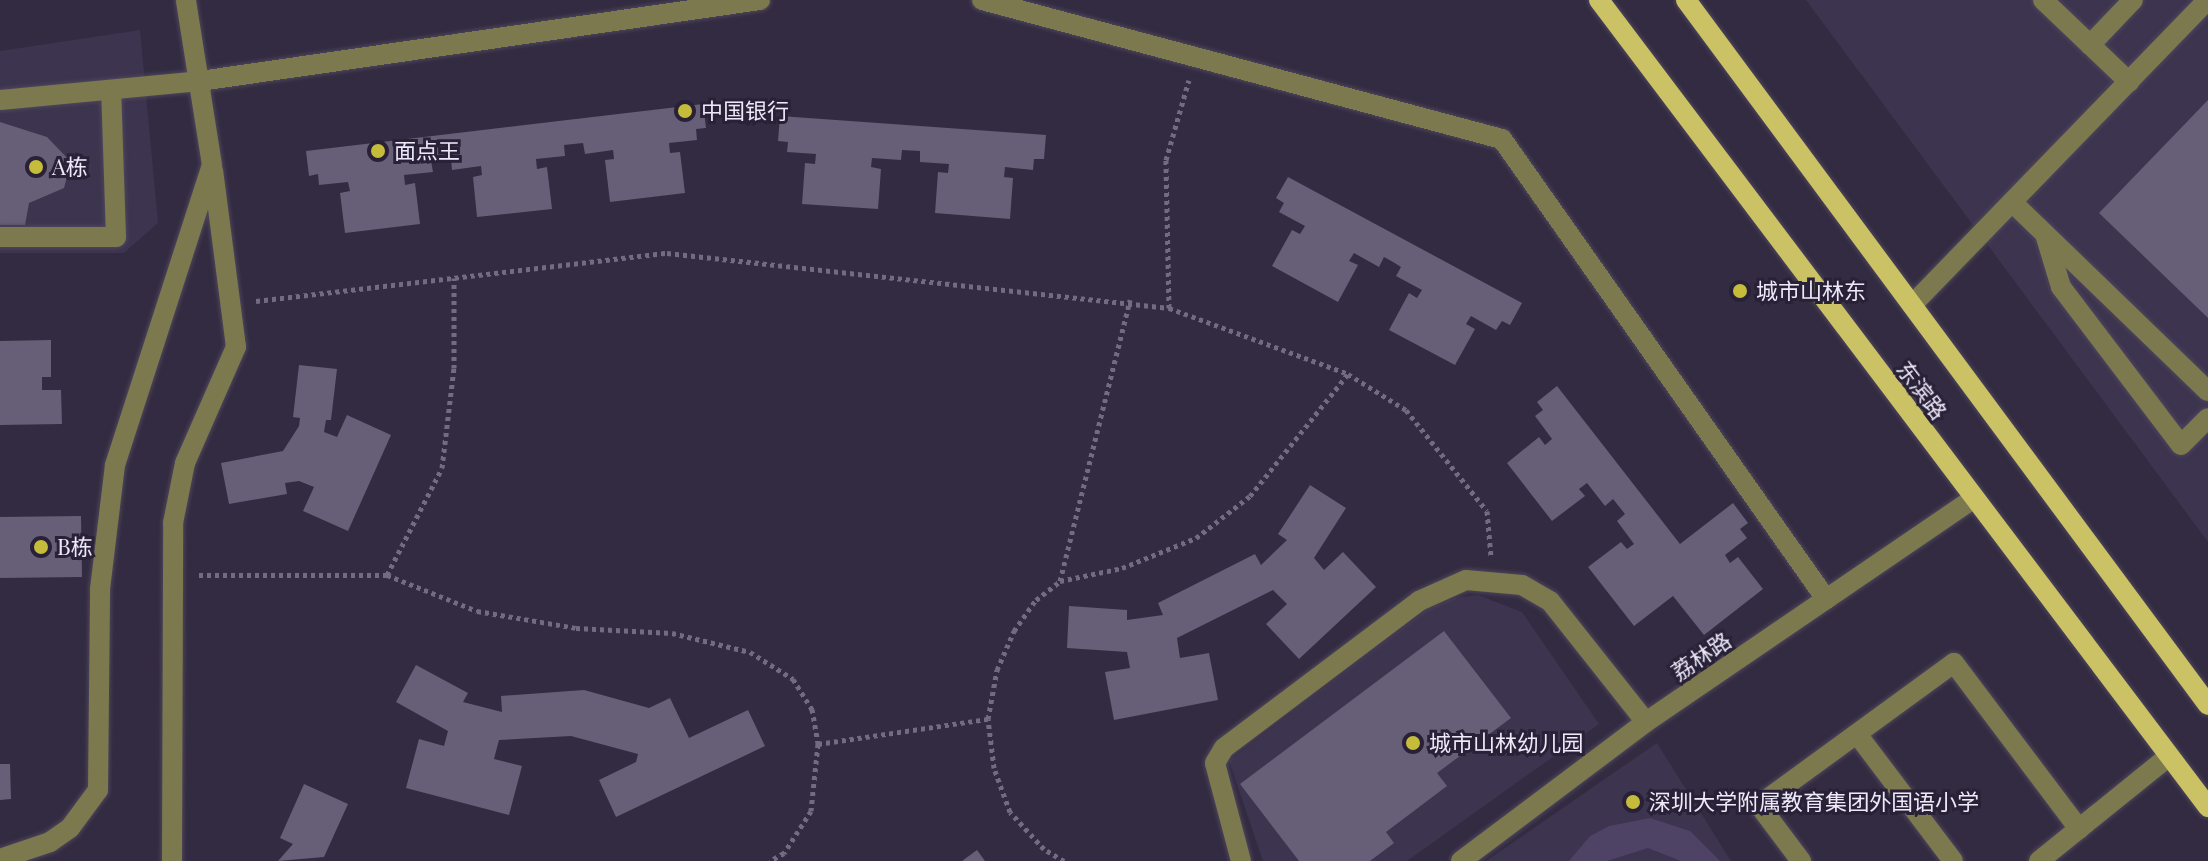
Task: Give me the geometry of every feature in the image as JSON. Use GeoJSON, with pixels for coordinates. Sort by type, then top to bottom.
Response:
{"type":"FeatureCollection","features":[{"type":"Feature","properties":{"kind":"main road","name":"东滨路"},"geometry":{"type":"LineString","coordinates":[[1599,0],[2208,807]]}},
{"type":"Feature","properties":{"kind":"main road","name":"东滨路"},"geometry":{"type":"LineString","coordinates":[[1686,0],[2207,701]]}},
{"type":"Feature","properties":{"kind":"street"},"geometry":{"type":"LineString","coordinates":[[172,861],[170,576],[185,463],[236,347],[186,0]]}},
{"type":"Feature","properties":{"kind":"street"},"geometry":{"type":"LineString","coordinates":[[0,100],[200,81],[760,0]]}},
{"type":"Feature","properties":{"kind":"street"},"geometry":{"type":"LineString","coordinates":[[982,0],[1046,8],[1195,57],[1502,139],[1826,599]]}},
{"type":"Feature","properties":{"kind":"street"},"geometry":{"type":"LineString","coordinates":[[2043,0],[2129,82]]}},
{"type":"Feature","properties":{"kind":"street"},"geometry":{"type":"LineString","coordinates":[[2090,45],[2133,0]]}},
{"type":"Feature","properties":{"kind":"street"},"geometry":{"type":"LineString","coordinates":[[1912,305],[2208,0]]}},
{"type":"Feature","properties":{"kind":"street"},"geometry":{"type":"LineString","coordinates":[[0,237],[116,237],[111,90]]}},
{"type":"Feature","properties":{"kind":"street"},"geometry":{"type":"LineString","coordinates":[[0,859],[50,842],[70,828],[98,790],[100,589],[115,465],[212,165]]}},
{"type":"Feature","properties":{"kind":"street"},"geometry":{"type":"LineString","coordinates":[[2012,202],[2208,391]]}},
{"type":"Feature","properties":{"kind":"street"},"geometry":{"type":"LineString","coordinates":[[2045,234],[2061,287],[2181,445],[2208,418]]}},
{"type":"Feature","properties":{"kind":"street","name":"荔林路"},"geometry":{"type":"LineString","coordinates":[[1461,861],[1646,722],[1974,498]]}},
{"type":"Feature","properties":{"kind":"street"},"geometry":{"type":"LineString","coordinates":[[1241,861],[1215,763],[1224,748],[1419,601],[1466,580],[1492,579],[1522,585],[1550,601],[1646,722]]}},
{"type":"Feature","properties":{"kind":"street"},"geometry":{"type":"LineString","coordinates":[[1801,861],[1759,805],[1954,663],[2079,829]]}},
{"type":"Feature","properties":{"kind":"street"},"geometry":{"type":"LineString","coordinates":[[1857,734],[1953,861]]}},
{"type":"Feature","properties":{"kind":"street"},"geometry":{"type":"LineString","coordinates":[[2039,861],[2169,756]]}},
{"type":"Feature","properties":{"kind":"path"},"geometry":{"type":"LineString","coordinates":[[1169,308],[1166,160],[1195,57]]}},
{"type":"Feature","properties":{"kind":"path"},"geometry":{"type":"LineString","coordinates":[[231,304],[667,253],[1130,300],[1169,308],[1348,374],[1406,410],[1487,511],[1492,579]]}},
{"type":"Feature","properties":{"kind":"path"},"geometry":{"type":"LineString","coordinates":[[387,575],[442,468],[454,368],[454,278]]}},
{"type":"Feature","properties":{"kind":"path"},"geometry":{"type":"LineString","coordinates":[[1060,581],[1130,300]]}},
{"type":"Feature","properties":{"kind":"path"},"geometry":{"type":"LineString","coordinates":[[1064,861],[1044,849],[1010,812],[994,768],[988,719],[997,670],[1014,631],[1036,600],[1060,581],[1122,568],[1196,538],[1250,496],[1348,374]]}},
{"type":"Feature","properties":{"kind":"path"},"geometry":{"type":"LineString","coordinates":[[170,576],[387,575],[477,611],[576,628],[672,633],[750,652],[793,679],[812,709],[818,744],[811,811],[784,853],[770,861]]}},
{"type":"Feature","properties":{"kind":"path"},"geometry":{"type":"LineString","coordinates":[[818,744],[988,719]]}},
{"type":"Feature","properties":{"kind":"shaded area"},"geometry":{"type":"Polygon","coordinates":[[[1806,0],[2208,0],[2208,542],[1806,0]]]}},
{"type":"Feature","properties":{"kind":"shaded area"},"geometry":{"type":"Polygon","coordinates":[[[140,30],[158,223],[124,253],[0,253],[0,51],[140,30]]]}},
{"type":"Feature","properties":{"kind":"shaded area","name":"城市山林幼儿园"},"geometry":{"type":"Polygon","coordinates":[[[1478,595],[1522,612],[1599,724],[1407,861],[1263,861],[1229,761],[1428,609],[1454,598],[1478,595]]]}},
{"type":"Feature","properties":{"kind":"shaded area","name":"深圳大学附属教育集团外国语小学"},"geometry":{"type":"Polygon","coordinates":[[[1657,743],[1731,861],[1486,861],[1657,743]]]}},
{"type":"Feature","properties":{"kind":"shaded area"},"geometry":{"type":"Polygon","coordinates":[[[1650,818],[1690,831],[1720,861],[1681,861],[1648,848],[1607,861],[1569,861],[1590,836],[1609,826],[1650,818]]]}},
{"type":"Feature","properties":{"kind":"building"},"geometry":{"type":"Polygon","coordinates":[[[2208,100],[2208,318],[2099,213],[2208,100]]]}},
{"type":"Feature","properties":{"kind":"building"},"geometry":{"type":"Polygon","coordinates":[[[703,104],[706,128],[696,129],[697,140],[669,143],[670,153],[680,152],[685,193],[610,202],[605,160],[614,159],[613,150],[585,154],[583,143],[564,145],[565,156],[536,159],[537,169],[547,167],[552,209],[477,217],[473,177],[482,175],[481,166],[452,170],[451,159],[431,161],[433,172],[404,175],[405,185],[415,183],[420,224],[345,233],[340,193],[350,191],[348,182],[319,185],[318,174],[309,176],[306,151],[703,104]]]}},
{"type":"Feature","properties":{"kind":"building"},"geometry":{"type":"Polygon","coordinates":[[[780,116],[1046,135],[1044,159],[1034,159],[1033,170],[1005,167],[1004,177],[1013,178],[1010,219],[935,213],[938,172],[948,173],[949,164],[920,162],[920,151],[902,150],[901,160],[872,158],[871,167],[881,169],[878,209],[802,204],[805,163],[815,164],[816,154],[787,152],[788,142],[778,141],[780,116]]]}},
{"type":"Feature","properties":{"kind":"building","name":"A栋"},"geometry":{"type":"Polygon","coordinates":[[[0,122],[47,137],[71,162],[64,188],[29,203],[25,225],[0,225],[0,122]]]}},
{"type":"Feature","properties":{"kind":"building"},"geometry":{"type":"Polygon","coordinates":[[[1288,177],[1522,303],[1510,325],[1502,321],[1496,330],[1471,316],[1466,324],[1475,329],[1455,365],[1389,330],[1409,293],[1417,298],[1422,290],[1396,276],[1401,267],[1384,257],[1379,267],[1354,253],[1349,261],[1358,265],[1338,302],[1272,266],[1292,230],[1300,234],[1305,226],[1279,212],[1284,203],[1276,198],[1288,177]]]}},
{"type":"Feature","properties":{"kind":"building"},"geometry":{"type":"Polygon","coordinates":[[[51,340],[51,377],[42,377],[42,390],[61,390],[62,424],[0,425],[0,341],[51,340]]]}},
{"type":"Feature","properties":{"kind":"building"},"geometry":{"type":"Polygon","coordinates":[[[299,365],[337,369],[331,420],[326,420],[324,432],[337,437],[347,415],[391,435],[348,531],[303,511],[314,487],[299,481],[285,483],[287,494],[229,504],[221,463],[283,451],[299,426],[300,418],[293,417],[299,365]]]}},
{"type":"Feature","properties":{"kind":"building"},"geometry":{"type":"Polygon","coordinates":[[[1557,386],[1680,544],[1733,503],[1748,523],[1740,529],[1747,538],[1725,555],[1730,563],[1738,557],[1763,589],[1704,635],[1673,596],[1634,626],[1588,567],[1621,542],[1627,549],[1634,544],[1617,521],[1625,514],[1613,499],[1605,506],[1587,483],[1579,489],[1585,496],[1552,521],[1507,463],[1539,437],[1545,445],[1552,439],[1535,416],[1543,410],[1537,402],[1557,386]]]}},
{"type":"Feature","properties":{"kind":"building"},"geometry":{"type":"Polygon","coordinates":[[[1310,485],[1346,508],[1314,558],[1324,570],[1343,552],[1376,587],[1299,659],[1266,624],[1287,604],[1273,590],[1177,638],[1180,658],[1209,653],[1218,700],[1114,720],[1105,672],[1130,668],[1127,652],[1067,648],[1069,606],[1127,610],[1127,620],[1163,615],[1158,603],[1255,554],[1261,565],[1287,540],[1278,534],[1310,485]]]}},
{"type":"Feature","properties":{"kind":"building","name":"B栋"},"geometry":{"type":"Polygon","coordinates":[[[81,516],[82,577],[0,578],[0,517],[81,516]]]}},
{"type":"Feature","properties":{"kind":"building"},"geometry":{"type":"Polygon","coordinates":[[[1444,631],[1511,718],[1437,773],[1447,786],[1386,832],[1394,843],[1370,861],[1299,861],[1240,784],[1444,631]]]}},
{"type":"Feature","properties":{"kind":"building"},"geometry":{"type":"Polygon","coordinates":[[[416,665],[468,693],[463,702],[502,712],[501,696],[584,690],[649,708],[670,698],[689,738],[748,710],[765,746],[616,817],[599,780],[636,762],[638,754],[571,736],[499,740],[494,759],[522,766],[509,815],[406,788],[419,739],[444,746],[448,731],[396,702],[416,665]]]}},
{"type":"Feature","properties":{"kind":"building"},"geometry":{"type":"Polygon","coordinates":[[[0,764],[10,764],[11,799],[0,800],[0,764]]]}},
{"type":"Feature","properties":{"kind":"building"},"geometry":{"type":"Polygon","coordinates":[[[304,784],[348,804],[324,857],[278,861],[293,844],[280,838],[304,784]]]}},
{"type":"Feature","properties":{"kind":"building"},"geometry":{"type":"Polygon","coordinates":[[[977,850],[985,861],[962,861],[977,850]]]}},
{"type":"Feature","properties":{"kind":"place","name":"中国银行"},"geometry":{"type":"Point","coordinates":[685,111]}},
{"type":"Feature","properties":{"kind":"place","name":"面点王"},"geometry":{"type":"Point","coordinates":[378,151]}},
{"type":"Feature","properties":{"kind":"place","name":"A栋"},"geometry":{"type":"Point","coordinates":[36,167]}},
{"type":"Feature","properties":{"kind":"place","name":"城市山林东"},"geometry":{"type":"Point","coordinates":[1740,291]}},
{"type":"Feature","properties":{"kind":"place","name":"B栋"},"geometry":{"type":"Point","coordinates":[41,547]}},
{"type":"Feature","properties":{"kind":"place","name":"城市山林幼儿园"},"geometry":{"type":"Point","coordinates":[1413,743]}},
{"type":"Feature","properties":{"kind":"place","name":"深圳大学附属教育集团外国语小学"},"geometry":{"type":"Point","coordinates":[1633,802]}}]}
